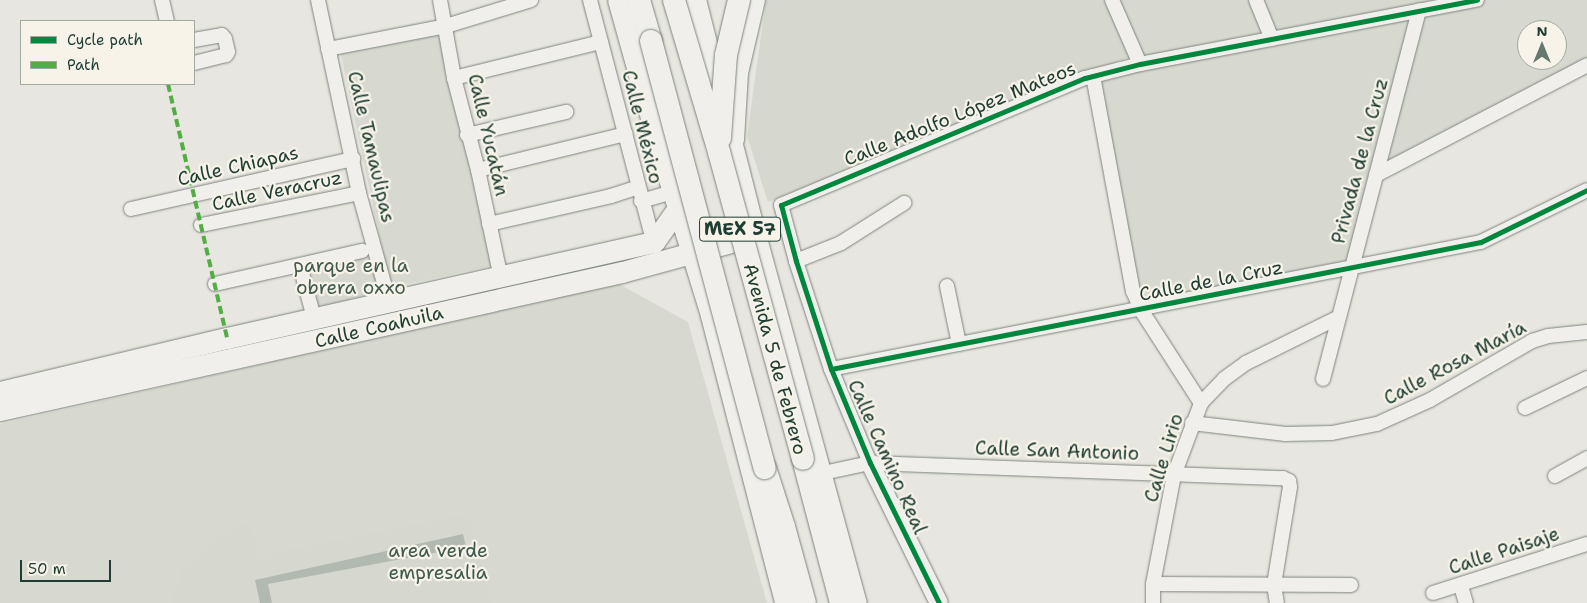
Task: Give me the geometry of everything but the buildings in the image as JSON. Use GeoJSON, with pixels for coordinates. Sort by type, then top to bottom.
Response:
{"type":"FeatureCollection","features":[{"type":"Feature","properties":{"kind":"highway","name":"Avenida 5 de Febrero"},"geometry":{"type":"LineString","coordinates":[[639,0],[765,468],[805,603]]}},
{"type":"Feature","properties":{"kind":"highway","name":"Avenida 5 de Febrero"},"geometry":{"type":"LineString","coordinates":[[674,0],[727,148],[803,458],[842,603]]}},
{"type":"Feature","properties":{"kind":"highway"},"geometry":{"type":"LineString","coordinates":[[727,148],[726,56],[739,0]]}},
{"type":"Feature","properties":{"kind":"main road"},"geometry":{"type":"LineString","coordinates":[[618,0],[711,316],[785,603]]}},
{"type":"Feature","properties":{"kind":"main road","name":"Avenida 5 de Febrero"},"geometry":{"type":"LineString","coordinates":[[696,0],[727,148],[756,235],[823,473],[856,603]]}},
{"type":"Feature","properties":{"kind":"main road"},"geometry":{"type":"LineString","coordinates":[[657,252],[676,200]]}},
{"type":"Feature","properties":{"kind":"main road","name":"Calle Coahuila"},"geometry":{"type":"LineString","coordinates":[[0,392],[389,301],[500,278],[657,252],[691,252],[756,235]]}},
{"type":"Feature","properties":{"kind":"main road","name":"Calle Coahuila"},"geometry":{"type":"LineString","coordinates":[[0,410],[337,336],[657,252]]}},
{"type":"Feature","properties":{"kind":"street"},"geometry":{"type":"LineString","coordinates":[[162,0],[167,20]]}},
{"type":"Feature","properties":{"kind":"street","name":"Calle Tamaulipas"},"geometry":{"type":"LineString","coordinates":[[318,0],[359,193],[389,301]]}},
{"type":"Feature","properties":{"kind":"street","name":"Calle Yucatán"},"geometry":{"type":"LineString","coordinates":[[440,0],[454,78],[467,135],[478,170],[500,278]]}},
{"type":"Feature","properties":{"kind":"street"},"geometry":{"type":"LineString","coordinates":[[328,49],[446,26],[531,0]]}},
{"type":"Feature","properties":{"kind":"street","name":"Calle México"},"geometry":{"type":"LineString","coordinates":[[590,0],[640,194],[657,252]]}},
{"type":"Feature","properties":{"kind":"street"},"geometry":{"type":"LineString","coordinates":[[727,148],[739,73],[756,0]]}},
{"type":"Feature","properties":{"kind":"street"},"geometry":{"type":"LineString","coordinates":[[1112,0],[1140,64]]}},
{"type":"Feature","properties":{"kind":"street"},"geometry":{"type":"LineString","coordinates":[[1256,0],[1272,39]]}},
{"type":"Feature","properties":{"kind":"street","name":"Calle Adolfo López Mateos"},"geometry":{"type":"LineString","coordinates":[[781,204],[1093,76],[1140,64],[1419,10],[1435,4],[1477,0]]}},
{"type":"Feature","properties":{"kind":"street","name":"Privada de la Cruz"},"geometry":{"type":"LineString","coordinates":[[1323,379],[1337,318],[1419,10]]}},
{"type":"Feature","properties":{"kind":"street"},"geometry":{"type":"LineString","coordinates":[[195,40],[222,35],[225,38],[228,52],[226,56],[195,63]]}},
{"type":"Feature","properties":{"kind":"street"},"geometry":{"type":"LineString","coordinates":[[454,78],[601,42]]}},
{"type":"Feature","properties":{"kind":"street"},"geometry":{"type":"LineString","coordinates":[[1376,175],[1587,65]]}},
{"type":"Feature","properties":{"kind":"street","name":"Calle Lirio"},"geometry":{"type":"LineString","coordinates":[[1093,76],[1133,291],[1141,310],[1201,403],[1174,475],[1153,584],[1154,603]]}},
{"type":"Feature","properties":{"kind":"street"},"geometry":{"type":"LineString","coordinates":[[467,135],[566,112]]}},
{"type":"Feature","properties":{"kind":"street"},"geometry":{"type":"LineString","coordinates":[[478,170],[626,134]]}},
{"type":"Feature","properties":{"kind":"street","name":"Calle Chiapas"},"geometry":{"type":"LineString","coordinates":[[131,209],[353,159]]}},
{"type":"Feature","properties":{"kind":"street","name":"Calle de la Cruz"},"geometry":{"type":"LineString","coordinates":[[831,369],[1141,310],[1481,242],[1587,190]]}},
{"type":"Feature","properties":{"kind":"street","name":"Calle Veracruz"},"geometry":{"type":"LineString","coordinates":[[201,225],[359,193]]}},
{"type":"Feature","properties":{"kind":"street"},"geometry":{"type":"LineString","coordinates":[[489,224],[611,196],[640,194],[676,200]]}},
{"type":"Feature","properties":{"kind":"street"},"geometry":{"type":"LineString","coordinates":[[796,260],[841,243],[904,203]]}},
{"type":"Feature","properties":{"kind":"street","name":"Calle Camino Real"},"geometry":{"type":"LineString","coordinates":[[781,204],[796,260],[831,369],[870,463],[939,603]]}},
{"type":"Feature","properties":{"kind":"street"},"geometry":{"type":"LineString","coordinates":[[214,284],[362,251]]}},
{"type":"Feature","properties":{"kind":"street"},"geometry":{"type":"LineString","coordinates":[[300,266],[314,318]]}},
{"type":"Feature","properties":{"kind":"street"},"geometry":{"type":"LineString","coordinates":[[947,286],[959,344]]}},
{"type":"Feature","properties":{"kind":"street"},"geometry":{"type":"LineString","coordinates":[[1201,403],[1224,380],[1246,363],[1337,318]]}},
{"type":"Feature","properties":{"kind":"street","name":"Calle Rosa María"},"geometry":{"type":"LineString","coordinates":[[1192,423],[1285,434],[1332,433],[1377,424],[1430,400],[1532,341],[1548,336],[1587,332]]}},
{"type":"Feature","properties":{"kind":"street"},"geometry":{"type":"LineString","coordinates":[[1525,408],[1587,378]]}},
{"type":"Feature","properties":{"kind":"street"},"geometry":{"type":"LineString","coordinates":[[1555,476],[1587,458]]}},
{"type":"Feature","properties":{"kind":"street","name":"Calle San Antonio"},"geometry":{"type":"LineString","coordinates":[[823,473],[870,463],[1283,478],[1289,481],[1290,488],[1274,585]]}},
{"type":"Feature","properties":{"kind":"street","name":"Calle Paisaje"},"geometry":{"type":"LineString","coordinates":[[1433,593],[1461,586],[1587,544]]}},
{"type":"Feature","properties":{"kind":"street"},"geometry":{"type":"LineString","coordinates":[[1153,584],[1351,585]]}},
{"type":"Feature","properties":{"kind":"street"},"geometry":{"type":"LineString","coordinates":[[1274,585],[1278,603]]}},
{"type":"Feature","properties":{"kind":"street"},"geometry":{"type":"LineString","coordinates":[[1461,586],[1466,603]]}},
{"type":"Feature","properties":{"kind":"shaded area"},"geometry":{"type":"Polygon","coordinates":[[[1112,0],[1587,0],[1587,65],[1376,175],[1351,268],[1141,310],[1093,76],[1140,63],[1112,0]]]}},
{"type":"Feature","properties":{"kind":"shaded area"},"geometry":{"type":"Polygon","coordinates":[[[443,30],[493,266],[390,288],[340,52],[443,30]]]}},
{"type":"Feature","properties":{"kind":"shaded area"},"geometry":{"type":"Polygon","coordinates":[[[617,283],[688,322],[767,603],[0,603],[0,424],[617,283]]]}},
{"type":"Feature","properties":{"kind":"shaded area"},"geometry":{"type":"Polygon","coordinates":[[[463,534],[466,547],[268,584],[272,603],[260,603],[255,580],[463,534]]]}},
{"type":"Feature","properties":{"kind":"green space"},"geometry":{"type":"Polygon","coordinates":[[[766,0],[1110,0],[1131,56],[768,202],[747,136],[766,0]]]}},
{"type":"Feature","properties":{"kind":"green space","name":"parque en la obrera oxxo"},"geometry":{"type":"Polygon","coordinates":[[[372,251],[382,292],[318,308],[308,267],[372,251]]]}},
{"type":"Feature","properties":{"kind":"green space","name":"area verde empresalia"},"geometry":{"type":"Polygon","coordinates":[[[469,514],[491,603],[172,603],[180,572],[198,550],[222,532],[252,522],[258,556],[469,514]]]}},
{"type":"Feature","properties":{"kind":"marked path"},"geometry":{"type":"LineString","coordinates":[[168,85],[227,338]]}},
{"type":"Feature","properties":{"kind":"cycle path"},"geometry":{"type":"LineString","coordinates":[[939,603],[870,463],[831,369],[796,261],[781,205],[1085,78],[1140,64],[1477,0]]}},
{"type":"Feature","properties":{"kind":"cycle path"},"geometry":{"type":"LineString","coordinates":[[831,369],[1481,242],[1587,190]]}}]}
